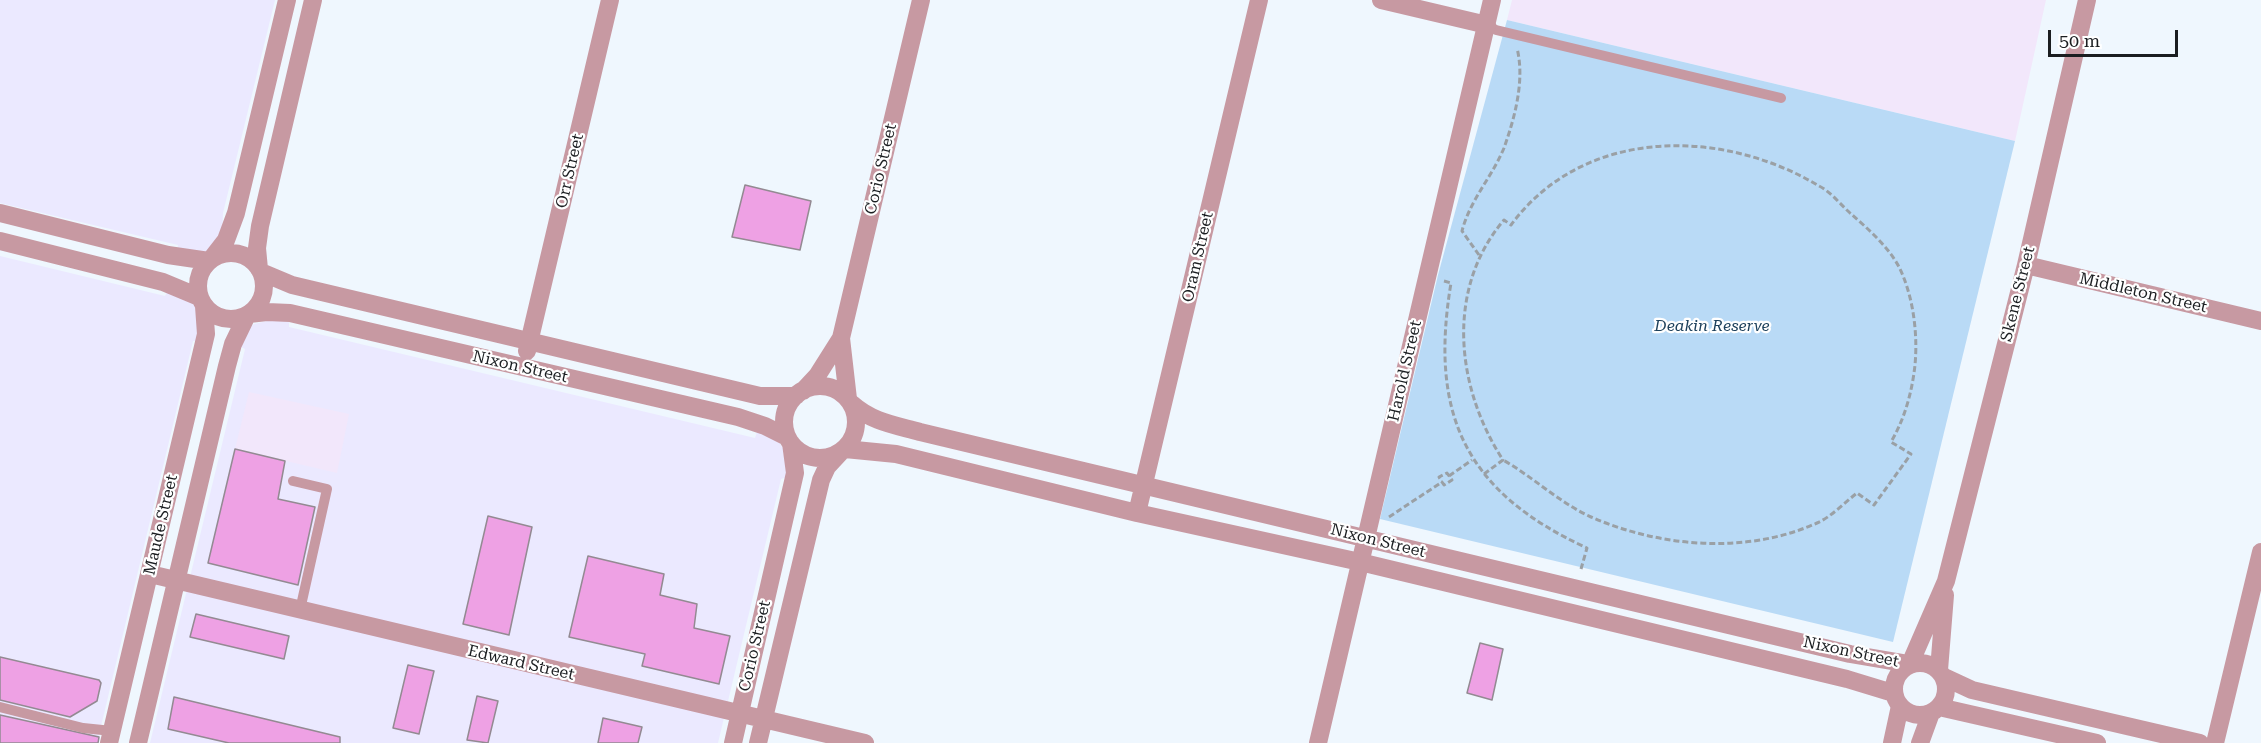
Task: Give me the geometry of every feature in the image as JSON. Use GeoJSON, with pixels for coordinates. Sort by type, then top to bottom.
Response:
{"type":"FeatureCollection","features":[{"type":"Feature","properties":{"kind":"street"},"geometry":{"type":"LineString","coordinates":[[201,301],[198,278],[226,240],[236,213],[287,0]]}},
{"type":"Feature","properties":{"kind":"street"},"geometry":{"type":"LineString","coordinates":[[0,241],[163,282],[201,301],[212,314],[223,319],[235,319],[248,315],[261,300],[264,281],[260,271],[257,248],[260,226],[313,0]]}},
{"type":"Feature","properties":{"kind":"street","name":"Orr Street"},"geometry":{"type":"LineString","coordinates":[[523,367],[610,0]]}},
{"type":"Feature","properties":{"kind":"street","name":"Corio Street"},"geometry":{"type":"LineString","coordinates":[[799,393],[817,376],[841,338],[921,0]]}},
{"type":"Feature","properties":{"kind":"street","name":"Oram Street"},"geometry":{"type":"LineString","coordinates":[[1137,513],[1259,0]]}},
{"type":"Feature","properties":{"kind":"street"},"geometry":{"type":"LineString","coordinates":[[1381,0],[1486,25]]}},
{"type":"Feature","properties":{"kind":"street","name":"Harold Street"},"geometry":{"type":"LineString","coordinates":[[1318,743],[1492,0]]}},
{"type":"Feature","properties":{"kind":"street","name":"Skene Street"},"geometry":{"type":"LineString","coordinates":[[1910,664],[1946,581],[2026,265],[2086,2]]}},
{"type":"Feature","properties":{"kind":"street"},"geometry":{"type":"LineString","coordinates":[[262,105],[287,111]]}},
{"type":"Feature","properties":{"kind":"street"},"geometry":{"type":"LineString","coordinates":[[0,213],[168,255],[211,260],[223,254],[235,254],[253,262],[260,271]]}},
{"type":"Feature","properties":{"kind":"street","name":"Middleton Street"},"geometry":{"type":"LineString","coordinates":[[2026,265],[2261,321]]}},
{"type":"Feature","properties":{"kind":"street","name":"Nixon Street"},"geometry":{"type":"LineString","coordinates":[[260,271],[292,285],[760,396],[799,393]]}},
{"type":"Feature","properties":{"kind":"street","name":"Maude Street"},"geometry":{"type":"LineString","coordinates":[[111,737],[206,334],[201,301]]}},
{"type":"Feature","properties":{"kind":"street","name":"Nixon Street"},"geometry":{"type":"LineString","coordinates":[[248,315],[267,312],[290,313],[738,417],[789,440]]}},
{"type":"Feature","properties":{"kind":"street","name":"Maude Street"},"geometry":{"type":"LineString","coordinates":[[138,743],[227,366],[233,344],[248,315]]}},
{"type":"Feature","properties":{"kind":"street","name":"Corio Street"},"geometry":{"type":"LineString","coordinates":[[841,338],[850,401]]}},
{"type":"Feature","properties":{"kind":"street"},"geometry":{"type":"LineString","coordinates":[[814,387],[826,387],[838,391],[850,401],[856,416],[856,428],[842,451],[827,458],[813,458],[800,452],[789,440],[785,415],[799,393],[814,387]]}},
{"type":"Feature","properties":{"kind":"street","name":"Nixon Street"},"geometry":{"type":"LineString","coordinates":[[850,401],[864,415],[881,422],[1850,654],[1910,664]]}},
{"type":"Feature","properties":{"kind":"street","name":"Corio Street"},"geometry":{"type":"LineString","coordinates":[[732,743],[795,473],[789,440]]}},
{"type":"Feature","properties":{"kind":"street","name":"Nixon Street"},"geometry":{"type":"LineString","coordinates":[[842,451],[896,454],[1137,513],[1360,562],[1836,676],[1896,700]]}},
{"type":"Feature","properties":{"kind":"street","name":"Corio Street"},"geometry":{"type":"LineString","coordinates":[[758,743],[821,480],[827,466],[842,451]]}},
{"type":"Feature","properties":{"kind":"street"},"geometry":{"type":"LineString","coordinates":[[2215,743],[2261,552]]}},
{"type":"Feature","properties":{"kind":"street","name":"Edward Street"},"geometry":{"type":"LineString","coordinates":[[150,574],[865,743]]}},
{"type":"Feature","properties":{"kind":"street","name":"Skene Street"},"geometry":{"type":"LineString","coordinates":[[1941,673],[1946,581]]}},
{"type":"Feature","properties":{"kind":"street"},"geometry":{"type":"LineString","coordinates":[[1892,743],[1896,676],[1910,664],[1925,663],[1972,690],[2200,743]]}},
{"type":"Feature","properties":{"kind":"street"},"geometry":{"type":"LineString","coordinates":[[1920,743],[1935,710],[1946,693],[1941,673]]}},
{"type":"Feature","properties":{"kind":"street"},"geometry":{"type":"LineString","coordinates":[[1896,700],[1911,714],[1935,710],[2097,743]]}},
{"type":"Feature","properties":{"kind":"lane"},"geometry":{"type":"LineString","coordinates":[[1486,25],[1510,33],[1781,98]]}},
{"type":"Feature","properties":{"kind":"lane"},"geometry":{"type":"LineString","coordinates":[[293,481],[327,489],[300,610]]}},
{"type":"Feature","properties":{"kind":"lane"},"geometry":{"type":"LineString","coordinates":[[0,707],[111,737]]}},
{"type":"Feature","properties":{"kind":"path"},"geometry":{"type":"LineString","coordinates":[[1479,255],[1462,231],[1467,212],[1503,149],[1521,80],[1518,49],[1510,33]]}},
{"type":"Feature","properties":{"kind":"path"},"geometry":{"type":"LineString","coordinates":[[1688,144],[1781,165],[1822,187],[1874,235],[1899,266],[1911,305],[1917,347],[1912,390],[1899,429],[1891,442],[1911,454],[1874,505],[1857,493],[1818,523],[1770,537],[1720,544],[1674,542],[1632,532],[1589,516],[1503,460],[1475,409],[1466,369],[1463,329],[1465,308],[1479,255],[1504,220],[1511,225],[1561,176],[1608,154],[1635,148],[1688,144]]}},
{"type":"Feature","properties":{"kind":"path"},"geometry":{"type":"LineString","coordinates":[[1427,277],[1451,283],[1444,352],[1447,384],[1454,412],[1473,460],[1525,515],[1587,548],[1581,569]]}},
{"type":"Feature","properties":{"kind":"path"},"geometry":{"type":"LineString","coordinates":[[1382,522],[1442,482],[1444,485],[1452,480],[1449,477],[1473,460]]}},
{"type":"Feature","properties":{"kind":"path"},"geometry":{"type":"LineString","coordinates":[[1484,474],[1503,460]]}},
{"type":"Feature","properties":{"kind":"shaded area"},"geometry":{"type":"Polygon","coordinates":[[[0,0],[275,0],[223,213],[222,238],[208,252],[177,252],[178,245],[0,203],[0,0]]]}},
{"type":"Feature","properties":{"kind":"shaded area"},"geometry":{"type":"Polygon","coordinates":[[[1512,0],[2046,0],[2015,141],[1507,20],[1512,0]]]}},
{"type":"Feature","properties":{"kind":"shaded area"},"geometry":{"type":"Polygon","coordinates":[[[0,256],[165,296],[167,292],[192,301],[198,309],[198,341],[193,341],[97,743],[0,743],[0,256]]]}},
{"type":"Feature","properties":{"kind":"shaded area"},"geometry":{"type":"Polygon","coordinates":[[[276,319],[289,322],[289,327],[755,438],[757,432],[778,441],[783,448],[787,477],[781,479],[718,743],[150,743],[245,349],[241,347],[248,329],[254,324],[276,319]]]}},
{"type":"Feature","properties":{"kind":"shaded area"},"geometry":{"type":"Polygon","coordinates":[[[249,392],[349,414],[337,473],[235,449],[249,392]]]}},
{"type":"Feature","properties":{"kind":"green space","name":"Deakin Reserve"},"geometry":{"type":"Polygon","coordinates":[[[1507,20],[2015,141],[1893,642],[1380,519],[1438,275],[1507,20]]]}},
{"type":"Feature","properties":{"kind":"building"},"geometry":{"type":"Polygon","coordinates":[[[745,185],[811,201],[800,250],[732,237],[745,185]]]}},
{"type":"Feature","properties":{"kind":"building"},"geometry":{"type":"Polygon","coordinates":[[[235,449],[285,461],[278,499],[315,507],[298,585],[208,563],[235,449]]]}},
{"type":"Feature","properties":{"kind":"building"},"geometry":{"type":"Polygon","coordinates":[[[488,516],[532,527],[509,635],[463,624],[488,516]]]}},
{"type":"Feature","properties":{"kind":"building"},"geometry":{"type":"Polygon","coordinates":[[[588,556],[664,574],[660,595],[697,604],[694,628],[730,636],[719,684],[642,666],[645,654],[569,637],[588,556]]]}},
{"type":"Feature","properties":{"kind":"building"},"geometry":{"type":"Polygon","coordinates":[[[196,614],[289,636],[284,659],[190,637],[196,614]]]}},
{"type":"Feature","properties":{"kind":"building"},"geometry":{"type":"Polygon","coordinates":[[[1480,643],[1503,649],[1492,700],[1467,693],[1480,643]]]}},
{"type":"Feature","properties":{"kind":"building"},"geometry":{"type":"Polygon","coordinates":[[[0,657],[99,680],[101,683],[97,701],[70,717],[0,700],[0,657]]]}},
{"type":"Feature","properties":{"kind":"building"},"geometry":{"type":"Polygon","coordinates":[[[408,665],[434,671],[419,734],[393,728],[408,665]]]}},
{"type":"Feature","properties":{"kind":"building"},"geometry":{"type":"Polygon","coordinates":[[[477,696],[498,701],[488,743],[467,740],[477,696]]]}},
{"type":"Feature","properties":{"kind":"building"},"geometry":{"type":"Polygon","coordinates":[[[174,697],[340,737],[340,743],[229,743],[168,729],[174,697]]]}},
{"type":"Feature","properties":{"kind":"building"},"geometry":{"type":"Polygon","coordinates":[[[0,715],[99,737],[98,743],[0,743],[0,715]]]}},
{"type":"Feature","properties":{"kind":"building"},"geometry":{"type":"Polygon","coordinates":[[[603,718],[642,727],[638,743],[598,743],[603,718]]]}}]}
